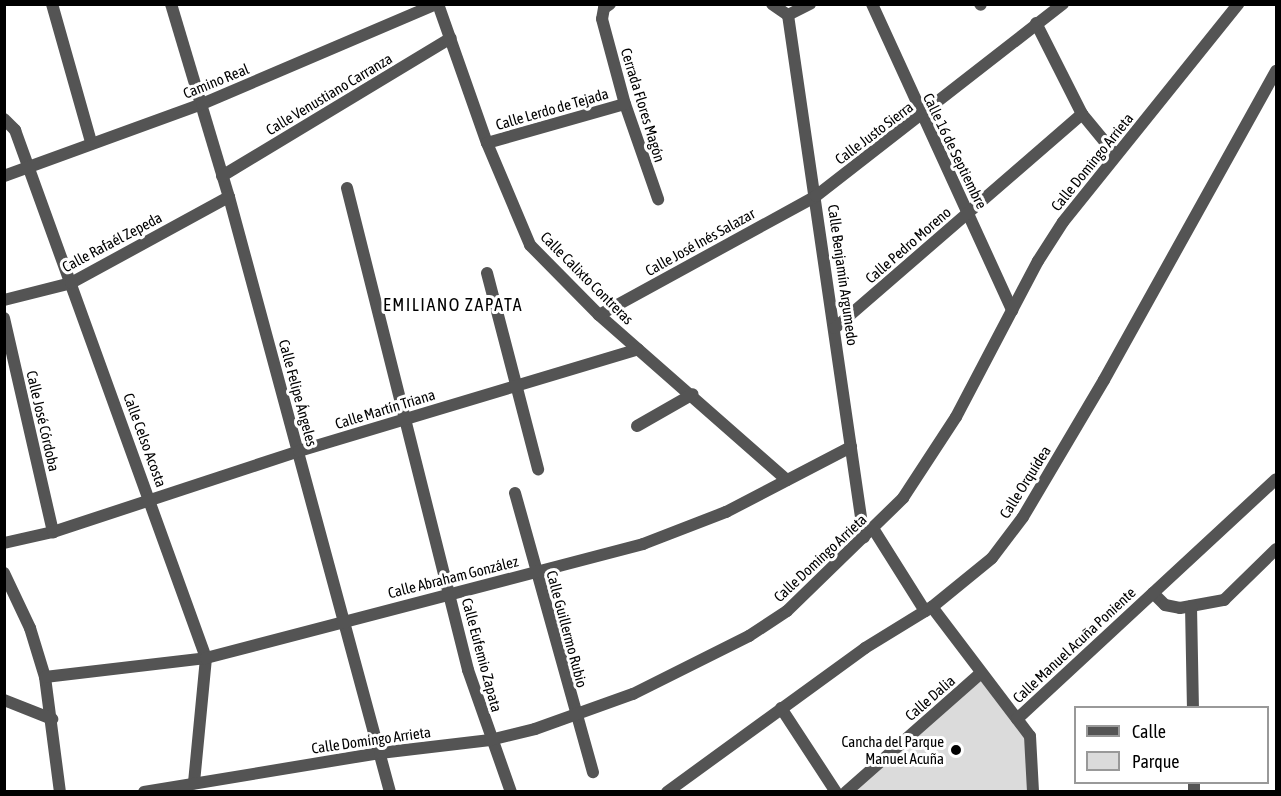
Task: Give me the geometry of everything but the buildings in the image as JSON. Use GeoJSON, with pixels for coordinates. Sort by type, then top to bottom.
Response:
{"type":"FeatureCollection","features":[{"type":"Feature","properties":{"kind":"street"},"geometry":{"type":"LineString","coordinates":[[52,4],[91,142]]}},
{"type":"Feature","properties":{"kind":"street","name":"Calle Felipe Ángeles"},"geometry":{"type":"LineString","coordinates":[[171,4],[229,197],[299,451],[342,621],[380,753],[388,791]]}},
{"type":"Feature","properties":{"kind":"street","name":"Camino Real"},"geometry":{"type":"LineString","coordinates":[[4,176],[91,142],[202,104],[437,4]]}},
{"type":"Feature","properties":{"kind":"street","name":"Calle Calixto Contreras"},"geometry":{"type":"LineString","coordinates":[[437,4],[487,143],[530,245],[599,315],[693,394],[787,480]]}},
{"type":"Feature","properties":{"kind":"street","name":"Cerrada Flores Magón"},"geometry":{"type":"LineString","coordinates":[[610,4],[604,8],[602,19],[625,104],[658,199]]}},
{"type":"Feature","properties":{"kind":"street"},"geometry":{"type":"LineString","coordinates":[[772,4],[786,10],[810,4]]}},
{"type":"Feature","properties":{"kind":"street","name":"Calle 16 de Septiembre"},"geometry":{"type":"LineString","coordinates":[[872,4],[921,117],[1012,310]]}},
{"type":"Feature","properties":{"kind":"street","name":"Calle Justo Sierra"},"geometry":{"type":"LineString","coordinates":[[816,196],[921,117],[1036,23],[1063,4]]}},
{"type":"Feature","properties":{"kind":"street","name":"Calle Domingo Arrieta"},"geometry":{"type":"LineString","coordinates":[[144,792],[380,753],[490,740],[574,716],[633,694],[749,636],[787,611],[869,534],[930,460],[1063,222],[1115,154],[1238,4]]}},
{"type":"Feature","properties":{"kind":"street","name":"Calle Benjamín Argumedo"},"geometry":{"type":"LineString","coordinates":[[786,10],[816,196],[851,447],[869,534]]}},
{"type":"Feature","properties":{"kind":"street"},"geometry":{"type":"LineString","coordinates":[[1036,23],[1082,114],[1115,154]]}},
{"type":"Feature","properties":{"kind":"street","name":"Calle Venustiano Carranza"},"geometry":{"type":"LineString","coordinates":[[222,176],[451,38]]}},
{"type":"Feature","properties":{"kind":"street","name":"Calle Orquídea"},"geometry":{"type":"LineString","coordinates":[[667,792],[781,708],[926,608],[992,558],[1023,517],[1276,71]]}},
{"type":"Feature","properties":{"kind":"street","name":"Calle Lerdo de Tejada"},"geometry":{"type":"LineString","coordinates":[[487,143],[625,104]]}},
{"type":"Feature","properties":{"kind":"street","name":"Calle Pedro Moreno"},"geometry":{"type":"LineString","coordinates":[[835,328],[1082,114]]}},
{"type":"Feature","properties":{"kind":"street","name":"Calle Celso Acosta"},"geometry":{"type":"LineString","coordinates":[[4,119],[15,130],[151,499],[206,658],[194,783]]}},
{"type":"Feature","properties":{"kind":"street","name":"Calle Eufemio Zapata"},"geometry":{"type":"LineString","coordinates":[[347,188],[468,670],[490,740],[511,792]]}},
{"type":"Feature","properties":{"kind":"street","name":"Calle José Inés Salazar"},"geometry":{"type":"LineString","coordinates":[[599,315],[816,196]]}},
{"type":"Feature","properties":{"kind":"street","name":"Calle Rafaél Zepeda"},"geometry":{"type":"LineString","coordinates":[[4,300],[71,283],[229,197]]}},
{"type":"Feature","properties":{"kind":"street"},"geometry":{"type":"LineString","coordinates":[[487,273],[538,469]]}},
{"type":"Feature","properties":{"kind":"street","name":"Calle José Córdoba"},"geometry":{"type":"LineString","coordinates":[[4,318],[53,532]]}},
{"type":"Feature","properties":{"kind":"street","name":"Calle Martín Triana"},"geometry":{"type":"LineString","coordinates":[[4,543],[53,532],[299,451],[638,348]]}},
{"type":"Feature","properties":{"kind":"street"},"geometry":{"type":"LineString","coordinates":[[638,426],[693,394]]}},
{"type":"Feature","properties":{"kind":"street","name":"Calle Abraham González"},"geometry":{"type":"LineString","coordinates":[[45,677],[206,658],[536,572],[686,530],[851,447]]}},
{"type":"Feature","properties":{"kind":"street","name":"Calle Manuel Acuña Poniente"},"geometry":{"type":"LineString","coordinates":[[1017,719],[1276,479]]}},
{"type":"Feature","properties":{"kind":"street","name":"Calle Guillermo Rubio"},"geometry":{"type":"LineString","coordinates":[[515,493],[574,716],[593,772]]}},
{"type":"Feature","properties":{"kind":"street"},"geometry":{"type":"LineString","coordinates":[[869,534],[910,589],[1030,736],[1033,792]]}},
{"type":"Feature","properties":{"kind":"street","name":"Calle Manuel Acuña Poniente"},"geometry":{"type":"LineString","coordinates":[[1153,594],[1166,605],[1191,606],[1224,600],[1276,549]]}},
{"type":"Feature","properties":{"kind":"street"},"geometry":{"type":"LineString","coordinates":[[4,573],[30,628],[45,677],[60,792]]}},
{"type":"Feature","properties":{"kind":"street"},"geometry":{"type":"LineString","coordinates":[[1191,606],[1193,706]]}},
{"type":"Feature","properties":{"kind":"street","name":"Calle Dalia"},"geometry":{"type":"LineString","coordinates":[[846,792],[980,674]]}},
{"type":"Feature","properties":{"kind":"street"},"geometry":{"type":"LineString","coordinates":[[4,700],[52,719]]}},
{"type":"Feature","properties":{"kind":"street"},"geometry":{"type":"LineString","coordinates":[[781,708],[836,792]]}},
{"type":"Feature","properties":{"kind":"green space"},"geometry":{"type":"Polygon","coordinates":[[[980,679],[1026,737],[1029,791],[851,792],[980,679]]]}},
{"type":"Feature","properties":{"kind":"place","name":"Cancha del Parque Manuel Acuña"},"geometry":{"type":"Point","coordinates":[956,750]}},
{"type":"Feature","properties":{"kind":"district","name":"EMILIANO ZAPATA"},"geometry":{"type":"Point","coordinates":[453,305]}}]}
